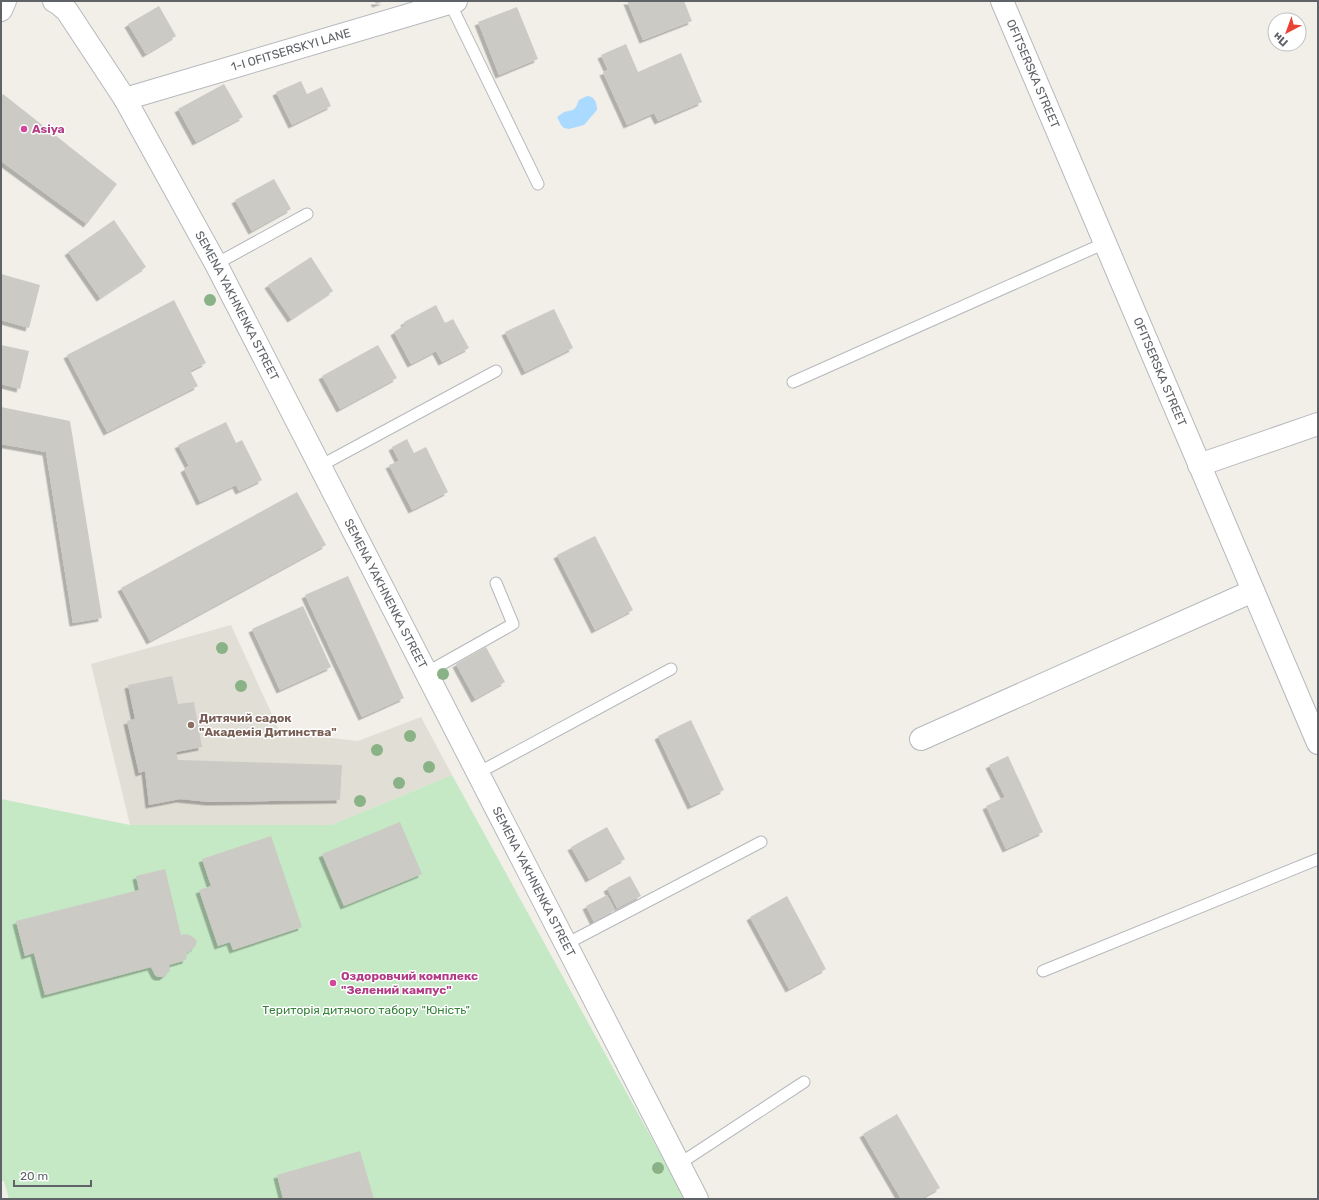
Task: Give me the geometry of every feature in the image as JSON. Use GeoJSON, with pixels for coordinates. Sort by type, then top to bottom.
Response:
{"type":"FeatureCollection","features":[{"type":"Feature","properties":{"kind":"street"},"geometry":{"type":"LineString","coordinates":[[1,10],[5,1]]}},
{"type":"Feature","properties":{"kind":"street","name":"SEMENA YAKHNENKA STREET"},"geometry":{"type":"LineString","coordinates":[[54,1],[67,11],[125,99],[216,264],[697,1199]]}},
{"type":"Feature","properties":{"kind":"street","name":"OFITSERSKA STREET"},"geometry":{"type":"LineString","coordinates":[[1002,1],[1318,743]]}},
{"type":"Feature","properties":{"kind":"street","name":"1-I OFITSERSKYI LANE"},"geometry":{"type":"LineString","coordinates":[[125,99],[453,2]]}},
{"type":"Feature","properties":{"kind":"street"},"geometry":{"type":"LineString","coordinates":[[1199,465],[1318,424]]}},
{"type":"Feature","properties":{"kind":"street"},"geometry":{"type":"LineString","coordinates":[[921,739],[1253,591]]}},
{"type":"Feature","properties":{"kind":"lane"},"geometry":{"type":"LineString","coordinates":[[453,2],[538,184]]}},
{"type":"Feature","properties":{"kind":"lane"},"geometry":{"type":"LineString","coordinates":[[216,264],[307,214]]}},
{"type":"Feature","properties":{"kind":"lane"},"geometry":{"type":"LineString","coordinates":[[794,382],[1105,243]]}},
{"type":"Feature","properties":{"kind":"lane"},"geometry":{"type":"LineString","coordinates":[[320,466],[496,371]]}},
{"type":"Feature","properties":{"kind":"lane"},"geometry":{"type":"LineString","coordinates":[[426,672],[513,624],[496,583]]}},
{"type":"Feature","properties":{"kind":"lane"},"geometry":{"type":"LineString","coordinates":[[478,773],[671,669]]}},
{"type":"Feature","properties":{"kind":"lane"},"geometry":{"type":"LineString","coordinates":[[566,944],[761,842]]}},
{"type":"Feature","properties":{"kind":"lane"},"geometry":{"type":"LineString","coordinates":[[1043,971],[1318,860]]}},
{"type":"Feature","properties":{"kind":"lane"},"geometry":{"type":"LineString","coordinates":[[679,1164],[804,1082]]}},
{"type":"Feature","properties":{"kind":"shaded area","name":"Дитячий садок \"Академія Дитинства\""},"geometry":{"type":"Polygon","coordinates":[[[231,625],[280,732],[358,741],[421,717],[452,775],[331,825],[130,825],[91,664],[231,625]]]}},
{"type":"Feature","properties":{"kind":"green space","name":"Територія дитячого табору \"Юність\""},"geometry":{"type":"Polygon","coordinates":[[[452,775],[685,1199],[9,1199],[4,1181],[1,1181],[1,799],[130,825],[331,825],[452,775]]]}},
{"type":"Feature","properties":{"kind":"water"},"geometry":{"type":"Polygon","coordinates":[[[587,96],[592,97],[595,100],[597,110],[584,125],[569,129],[564,128],[557,117],[564,112],[573,110],[579,100],[587,96]]]}},
{"type":"Feature","properties":{"kind":"building"},"geometry":{"type":"Polygon","coordinates":[[[374,1],[385,1],[376,4],[374,1]]]}},
{"type":"Feature","properties":{"kind":"building"},"geometry":{"type":"Polygon","coordinates":[[[627,1],[684,1],[692,21],[643,40],[627,1]]]}},
{"type":"Feature","properties":{"kind":"building"},"geometry":{"type":"Polygon","coordinates":[[[159,6],[176,36],[146,54],[128,24],[159,6]]]}},
{"type":"Feature","properties":{"kind":"building"},"geometry":{"type":"Polygon","coordinates":[[[517,7],[538,59],[499,75],[478,22],[517,7]]]}},
{"type":"Feature","properties":{"kind":"building"},"geometry":{"type":"Polygon","coordinates":[[[626,44],[638,72],[681,53],[702,102],[658,121],[654,113],[627,125],[603,72],[608,70],[601,55],[626,44]]]}},
{"type":"Feature","properties":{"kind":"building"},"geometry":{"type":"Polygon","coordinates":[[[301,81],[307,94],[322,87],[331,106],[292,125],[276,92],[301,81]]]}},
{"type":"Feature","properties":{"kind":"building"},"geometry":{"type":"Polygon","coordinates":[[[224,84],[243,117],[196,142],[178,109],[224,84]]]}},
{"type":"Feature","properties":{"kind":"building","name":"Asiya"},"geometry":{"type":"Polygon","coordinates":[[[3,94],[117,184],[87,224],[1,161],[1,97],[3,94]]]}},
{"type":"Feature","properties":{"kind":"building"},"geometry":{"type":"Polygon","coordinates":[[[274,179],[291,209],[252,231],[235,200],[274,179]]]}},
{"type":"Feature","properties":{"kind":"building"},"geometry":{"type":"Polygon","coordinates":[[[114,220],[146,267],[100,298],[68,252],[114,220]]]}},
{"type":"Feature","properties":{"kind":"building"},"geometry":{"type":"Polygon","coordinates":[[[311,257],[333,291],[291,319],[268,285],[311,257]]]}},
{"type":"Feature","properties":{"kind":"building"},"geometry":{"type":"Polygon","coordinates":[[[1,274],[40,285],[29,328],[1,320],[1,274]]]}},
{"type":"Feature","properties":{"kind":"building"},"geometry":{"type":"Polygon","coordinates":[[[174,300],[206,363],[190,371],[198,386],[107,432],[67,355],[174,300]]]}},
{"type":"Feature","properties":{"kind":"building"},"geometry":{"type":"Polygon","coordinates":[[[436,305],[445,323],[453,319],[469,348],[442,362],[436,351],[411,364],[394,332],[405,325],[404,322],[436,305]]]}},
{"type":"Feature","properties":{"kind":"building"},"geometry":{"type":"Polygon","coordinates":[[[554,309],[573,348],[525,372],[505,332],[554,309]]]}},
{"type":"Feature","properties":{"kind":"building"},"geometry":{"type":"Polygon","coordinates":[[[1,345],[29,351],[20,389],[1,384],[1,345]]]}},
{"type":"Feature","properties":{"kind":"building"},"geometry":{"type":"Polygon","coordinates":[[[378,345],[397,378],[340,409],[322,376],[378,345]]]}},
{"type":"Feature","properties":{"kind":"building"},"geometry":{"type":"Polygon","coordinates":[[[1,407],[70,421],[102,618],[73,623],[46,452],[1,444],[1,407]]]}},
{"type":"Feature","properties":{"kind":"building"},"geometry":{"type":"Polygon","coordinates":[[[226,422],[236,443],[242,440],[262,480],[239,491],[236,485],[200,502],[184,469],[189,466],[178,445],[226,422]]]}},
{"type":"Feature","properties":{"kind":"building"},"geometry":{"type":"Polygon","coordinates":[[[407,439],[414,453],[426,447],[448,492],[412,510],[389,465],[399,461],[392,447],[407,439]]]}},
{"type":"Feature","properties":{"kind":"building"},"geometry":{"type":"Polygon","coordinates":[[[297,492],[326,545],[150,641],[121,588],[297,492]]]}},
{"type":"Feature","properties":{"kind":"building"},"geometry":{"type":"Polygon","coordinates":[[[595,536],[633,610],[595,630],[557,555],[595,536]]]}},
{"type":"Feature","properties":{"kind":"building"},"geometry":{"type":"Polygon","coordinates":[[[348,576],[404,698],[362,717],[305,595],[348,576]]]}},
{"type":"Feature","properties":{"kind":"building"},"geometry":{"type":"Polygon","coordinates":[[[303,606],[331,667],[280,690],[252,629],[303,606]]]}},
{"type":"Feature","properties":{"kind":"building"},"geometry":{"type":"Polygon","coordinates":[[[486,647],[505,682],[475,699],[456,664],[486,647]]]}},
{"type":"Feature","properties":{"kind":"building"},"geometry":{"type":"Polygon","coordinates":[[[172,676],[178,704],[194,702],[202,747],[176,752],[178,760],[342,765],[340,800],[210,802],[180,799],[149,805],[145,771],[139,773],[127,721],[135,719],[128,685],[172,676]]]}},
{"type":"Feature","properties":{"kind":"building"},"geometry":{"type":"Polygon","coordinates":[[[691,720],[724,790],[691,806],[658,736],[691,720]]]}},
{"type":"Feature","properties":{"kind":"building"},"geometry":{"type":"Polygon","coordinates":[[[1008,756],[1043,832],[1006,849],[986,806],[1005,797],[989,765],[1008,756]]]}},
{"type":"Feature","properties":{"kind":"building"},"geometry":{"type":"Polygon","coordinates":[[[400,822],[422,874],[344,906],[322,854],[400,822]]]}},
{"type":"Feature","properties":{"kind":"building"},"geometry":{"type":"Polygon","coordinates":[[[607,827],[625,859],[589,879],[571,847],[607,827]]]}},
{"type":"Feature","properties":{"kind":"building"},"geometry":{"type":"Polygon","coordinates":[[[271,836],[302,927],[233,950],[230,942],[218,946],[199,890],[211,886],[202,859],[271,836]]]}},
{"type":"Feature","properties":{"kind":"building"},"geometry":{"type":"Polygon","coordinates":[[[165,869],[181,935],[186,934],[192,936],[197,941],[195,947],[187,953],[186,960],[169,965],[170,971],[163,977],[158,977],[155,975],[151,967],[45,995],[34,953],[25,956],[16,921],[139,890],[136,876],[165,869]]]}},
{"type":"Feature","properties":{"kind":"building"},"geometry":{"type":"Polygon","coordinates":[[[630,876],[641,896],[617,908],[607,888],[630,876]]]}},
{"type":"Feature","properties":{"kind":"building"},"geometry":{"type":"Polygon","coordinates":[[[607,895],[615,910],[594,922],[586,906],[607,895]]]}},
{"type":"Feature","properties":{"kind":"building"},"geometry":{"type":"Polygon","coordinates":[[[787,896],[826,969],[789,989],[750,917],[787,896]]]}},
{"type":"Feature","properties":{"kind":"building"},"geometry":{"type":"Polygon","coordinates":[[[897,1114],[940,1188],[920,1199],[901,1199],[863,1134],[897,1114]]]}},
{"type":"Feature","properties":{"kind":"building"},"geometry":{"type":"Polygon","coordinates":[[[360,1151],[374,1199],[283,1199],[277,1175],[360,1151]]]}},
{"type":"Feature","properties":{"kind":"place","name":"Asiya"},"geometry":{"type":"Point","coordinates":[24,129]}},
{"type":"Feature","properties":{"kind":"place","name":"Дитячий садок \"Академія Дитинства\""},"geometry":{"type":"Point","coordinates":[191,725]}},
{"type":"Feature","properties":{"kind":"place","name":"Оздоровчий комплекс \"Зелений кампус\""},"geometry":{"type":"Point","coordinates":[333,983]}}]}
